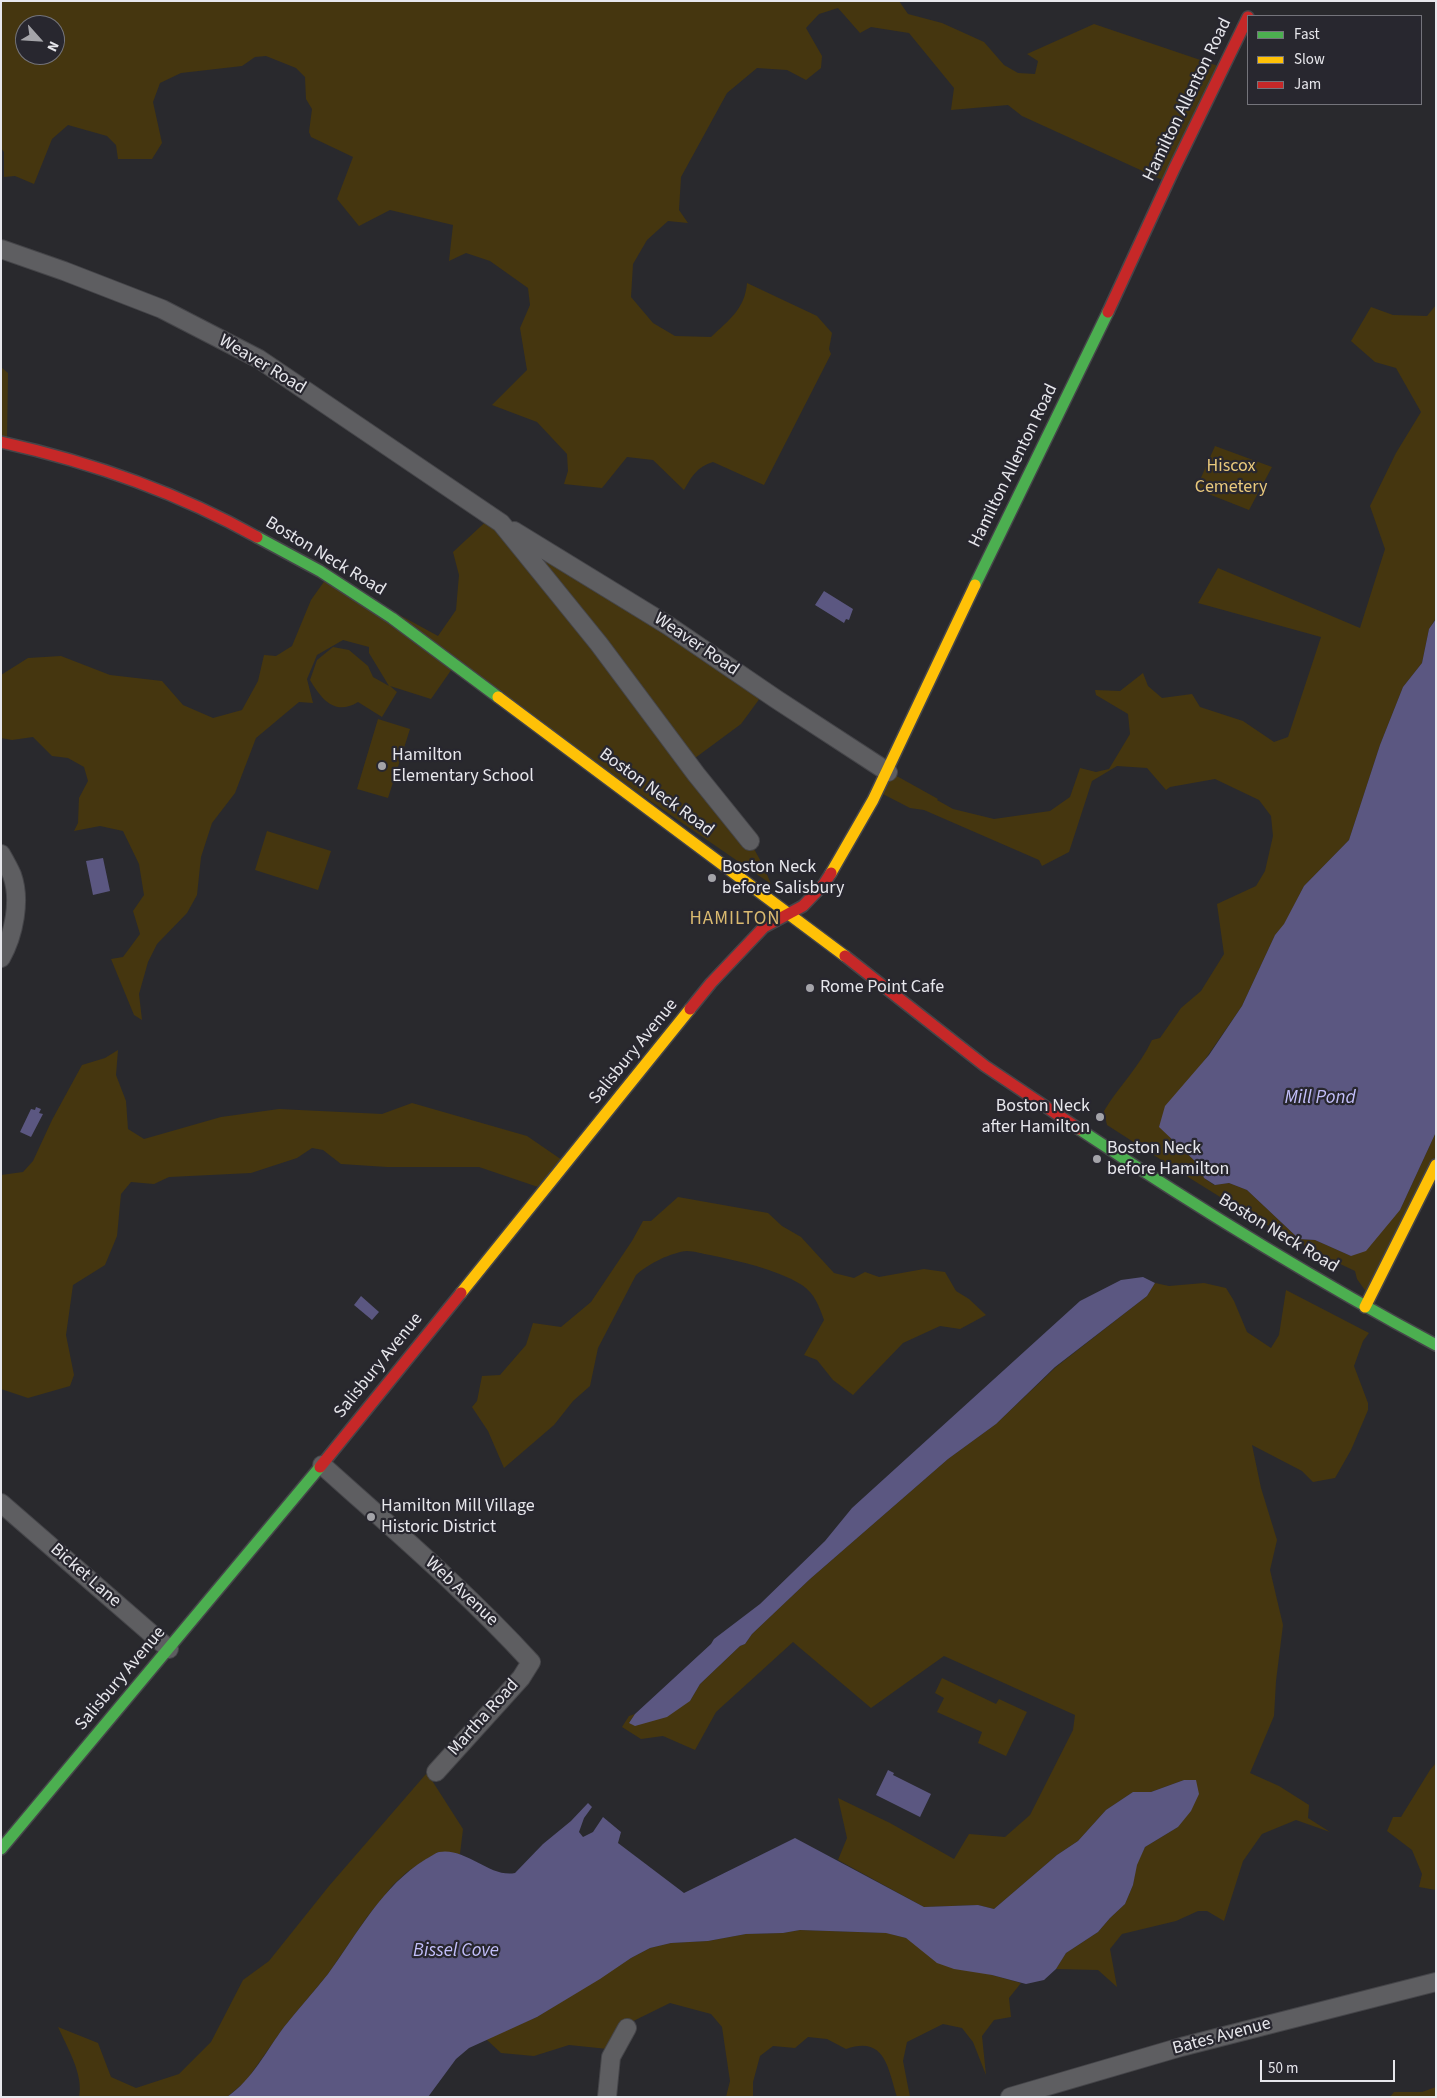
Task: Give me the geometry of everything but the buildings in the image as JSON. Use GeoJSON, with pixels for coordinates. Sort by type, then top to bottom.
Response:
{"type":"FeatureCollection","features":[{"type":"Feature","properties":{"kind":"street","name":"Hamilton Allenton Road"},"geometry":{"type":"LineString","coordinates":[[790,914],[802,906],[824,884],[858,828],[888,772],[967,602],[1080,373],[1174,169],[1247,20]]}},
{"type":"Feature","properties":{"kind":"street","name":"Weaver Road"},"geometry":{"type":"LineString","coordinates":[[1,250],[64,271],[162,309],[259,359],[501,523],[668,626],[888,772]]}},
{"type":"Feature","properties":{"kind":"street","name":"Boston Neck Road"},"geometry":{"type":"LineString","coordinates":[[1,442],[56,454],[144,483],[229,521],[320,571],[392,618],[790,914],[985,1066],[1168,1188],[1365,1307],[1436,1346]]}},
{"type":"Feature","properties":{"kind":"street","name":"Weaver Road"},"geometry":{"type":"LineString","coordinates":[[501,523],[599,644],[696,774],[750,841]]}},
{"type":"Feature","properties":{"kind":"street"},"geometry":{"type":"LineString","coordinates":[[1,854],[12,876],[17,905],[6,949],[1,958]]}},
{"type":"Feature","properties":{"kind":"street","name":"Salisbury Avenue"},"geometry":{"type":"LineString","coordinates":[[1,1849],[322,1465],[711,983],[764,927],[790,914]]}},
{"type":"Feature","properties":{"kind":"street"},"geometry":{"type":"LineString","coordinates":[[1365,1307],[1436,1165]]}},
{"type":"Feature","properties":{"kind":"street","name":"Web Avenue"},"geometry":{"type":"LineString","coordinates":[[322,1465],[446,1578],[500,1629],[531,1662]]}},
{"type":"Feature","properties":{"kind":"street","name":"Bicket Lane"},"geometry":{"type":"LineString","coordinates":[[1,1503],[169,1649]]}},
{"type":"Feature","properties":{"kind":"street","name":"Martha Road"},"geometry":{"type":"LineString","coordinates":[[436,1772],[521,1678],[531,1662]]}},
{"type":"Feature","properties":{"kind":"street","name":"Bates Avenue"},"geometry":{"type":"LineString","coordinates":[[1010,2097],[1181,2047],[1436,1982]]}},
{"type":"Feature","properties":{"kind":"street"},"geometry":{"type":"LineString","coordinates":[[607,2097],[610,2056],[628,2028]]}},
{"type":"Feature","properties":{"kind":"green space"},"geometry":{"type":"Polygon","coordinates":[[[1,1],[899,1],[908,14],[942,23],[984,42],[1004,65],[1018,73],[1035,74],[1038,61],[1027,54],[1094,24],[1224,68],[1169,183],[1022,116],[1008,105],[951,110],[954,88],[909,33],[871,27],[860,33],[838,8],[819,14],[806,28],[822,56],[821,68],[806,80],[787,70],[757,68],[727,93],[681,177],[679,210],[688,223],[668,221],[647,240],[633,264],[631,297],[653,323],[675,336],[711,337],[730,319],[739,307],[746,292],[747,283],[817,316],[832,333],[829,349],[831,354],[764,485],[713,462],[696,473],[684,490],[653,460],[627,457],[602,488],[564,484],[568,471],[567,454],[537,422],[492,405],[527,370],[520,328],[530,305],[528,288],[490,261],[466,253],[449,261],[453,225],[390,210],[359,226],[337,199],[353,157],[311,137],[309,132],[312,109],[306,99],[305,77],[296,68],[266,56],[255,57],[242,66],[181,73],[160,83],[153,102],[162,143],[152,159],[118,159],[116,145],[107,136],[68,125],[52,139],[34,184],[15,176],[4,177],[4,152],[1,148],[1,1]]]}},
{"type":"Feature","properties":{"kind":"green space"},"geometry":{"type":"Polygon","coordinates":[[[1436,305],[1436,618],[1429,629],[1422,663],[1403,687],[1380,745],[1349,840],[1304,886],[1284,925],[1275,935],[1242,1006],[1159,1126],[1198,1164],[1204,1178],[1214,1185],[1229,1183],[1247,1190],[1299,1239],[1315,1240],[1351,1256],[1400,1210],[1436,1132],[1436,1169],[1367,1293],[1357,1279],[1355,1271],[1260,1220],[1107,1125],[1104,1111],[1142,1059],[1152,1040],[1160,1038],[1181,1008],[1201,991],[1224,954],[1217,904],[1256,886],[1265,871],[1273,836],[1271,816],[1259,800],[1215,779],[1170,787],[1166,790],[1147,768],[1117,766],[1092,781],[1069,852],[1042,866],[1039,860],[924,810],[910,808],[877,791],[886,770],[953,809],[994,819],[1050,811],[1070,797],[1080,768],[1096,772],[1109,769],[1130,734],[1128,714],[1096,695],[1095,690],[1120,691],[1143,673],[1148,686],[1162,698],[1192,694],[1200,707],[1243,721],[1274,742],[1288,737],[1321,637],[1198,603],[1218,568],[1360,628],[1385,549],[1370,506],[1396,453],[1421,412],[1396,368],[1375,362],[1351,341],[1371,307],[1393,315],[1427,316],[1436,305]]]}},
{"type":"Feature","properties":{"kind":"green space"},"geometry":{"type":"Polygon","coordinates":[[[1,367],[8,373],[7,439],[1,439],[1,367]]]}},
{"type":"Feature","properties":{"kind":"green space","name":"Hiscox Cemetery"},"geometry":{"type":"Polygon","coordinates":[[[1215,446],[1272,467],[1249,510],[1196,489],[1215,446]]]}},
{"type":"Feature","properties":{"kind":"green space"},"geometry":{"type":"Polygon","coordinates":[[[493,515],[763,694],[741,724],[691,761],[746,836],[764,867],[771,884],[454,666],[431,699],[390,686],[397,692],[382,717],[358,702],[342,707],[330,704],[319,694],[310,680],[317,660],[333,647],[349,650],[368,666],[373,677],[389,686],[369,653],[369,647],[343,640],[317,655],[307,679],[313,703],[299,702],[256,738],[235,793],[212,823],[201,857],[197,895],[187,913],[157,944],[148,962],[139,994],[142,1020],[134,1015],[111,959],[123,957],[140,934],[133,911],[144,895],[139,864],[123,831],[100,826],[74,831],[78,823],[79,798],[88,781],[84,767],[68,758],[52,756],[33,737],[12,740],[1,738],[1,675],[28,658],[61,656],[110,675],[162,681],[183,705],[213,718],[242,710],[258,681],[264,655],[276,656],[292,646],[311,600],[328,576],[438,636],[456,610],[459,575],[453,552],[493,515]]]}},
{"type":"Feature","properties":{"kind":"green space"},"geometry":{"type":"Polygon","coordinates":[[[378,719],[410,729],[388,798],[357,789],[378,719]]]}},
{"type":"Feature","properties":{"kind":"green space"},"geometry":{"type":"Polygon","coordinates":[[[267,831],[331,851],[318,890],[255,870],[267,831]]]}},
{"type":"Feature","properties":{"kind":"green space"},"geometry":{"type":"Polygon","coordinates":[[[118,1050],[116,1075],[126,1101],[128,1129],[144,1139],[221,1117],[279,1109],[382,1114],[412,1103],[527,1136],[562,1160],[538,1187],[479,1167],[387,1167],[341,1164],[323,1150],[312,1148],[297,1158],[251,1173],[169,1177],[154,1184],[131,1182],[121,1194],[117,1236],[105,1265],[73,1285],[66,1335],[74,1375],[70,1386],[28,1398],[1,1389],[1,1175],[23,1172],[33,1161],[52,1120],[82,1065],[105,1058],[118,1050]]]}},
{"type":"Feature","properties":{"kind":"green space"},"geometry":{"type":"Polygon","coordinates":[[[678,1197],[768,1213],[782,1226],[801,1237],[834,1273],[854,1278],[865,1272],[879,1277],[924,1269],[945,1272],[956,1291],[969,1299],[986,1315],[960,1329],[940,1326],[903,1343],[853,1395],[833,1380],[817,1360],[804,1355],[824,1320],[816,1301],[802,1285],[769,1270],[693,1251],[667,1256],[636,1275],[598,1348],[590,1386],[573,1401],[554,1425],[504,1468],[488,1431],[472,1407],[477,1401],[482,1376],[500,1375],[526,1345],[533,1323],[561,1327],[591,1302],[632,1241],[643,1221],[651,1221],[678,1197]]]}},
{"type":"Feature","properties":{"kind":"green space"},"geometry":{"type":"Polygon","coordinates":[[[1155,1283],[1169,1286],[1204,1283],[1226,1288],[1234,1301],[1247,1332],[1271,1348],[1279,1335],[1286,1290],[1369,1333],[1363,1341],[1354,1366],[1368,1403],[1368,1410],[1351,1450],[1335,1478],[1313,1482],[1302,1471],[1252,1445],[1261,1488],[1277,1540],[1270,1570],[1283,1625],[1274,1716],[1250,1773],[1279,1786],[1309,1805],[1308,1818],[1330,1832],[1296,1820],[1262,1834],[1243,1861],[1224,1921],[1207,1911],[1198,1911],[1176,1921],[1122,1934],[1110,1949],[1117,1987],[1098,1970],[1056,1969],[1066,1953],[1098,1932],[1125,1904],[1133,1885],[1136,1865],[1145,1847],[1178,1827],[1184,1780],[1151,1792],[1133,1792],[1106,1810],[1078,1841],[1057,1855],[994,1909],[978,1905],[924,1907],[838,1860],[847,1838],[838,1798],[890,1823],[954,1859],[969,1834],[1005,1837],[1030,1815],[1073,1730],[1075,1715],[944,1656],[871,1708],[793,1642],[716,1712],[695,1750],[663,1736],[641,1739],[622,1727],[629,1716],[635,1714],[629,1723],[690,1701],[700,1684],[740,1646],[745,1644],[752,1634],[810,1579],[948,1459],[996,1424],[1056,1367],[1147,1296],[1155,1283]]]}},
{"type":"Feature","properties":{"kind":"green space"},"geometry":{"type":"Polygon","coordinates":[[[942,1678],[996,1704],[999,1699],[1027,1712],[1006,1756],[978,1743],[982,1732],[937,1712],[944,1698],[935,1693],[942,1678]]]}},
{"type":"Feature","properties":{"kind":"green space"},"geometry":{"type":"Polygon","coordinates":[[[1436,1763],[1436,1890],[1419,1887],[1422,1874],[1412,1850],[1387,1831],[1393,1817],[1401,1817],[1436,1763]]]}},
{"type":"Feature","properties":{"kind":"green space"},"geometry":{"type":"Polygon","coordinates":[[[426,1774],[463,1829],[460,1854],[438,1852],[407,1872],[393,1885],[367,1917],[328,1974],[284,2027],[246,2081],[227,2097],[79,2097],[80,2088],[77,2070],[58,2027],[98,2043],[111,2077],[136,2088],[179,2074],[211,2042],[243,1980],[269,1961],[329,1886],[426,1774]]]}},
{"type":"Feature","properties":{"kind":"green space"},"geometry":{"type":"Polygon","coordinates":[[[800,1930],[887,1933],[906,1938],[921,1949],[992,1975],[1021,1983],[1009,1998],[1011,2017],[994,2020],[982,2036],[986,2075],[973,2042],[962,2028],[943,2024],[907,2042],[903,2061],[910,2097],[897,2097],[887,2065],[877,2050],[859,2046],[846,2049],[827,2039],[808,2037],[795,2048],[773,2046],[760,2056],[753,2082],[753,2097],[726,2097],[730,2081],[722,2027],[711,2014],[670,2003],[615,2030],[613,2047],[608,2049],[569,2045],[534,2056],[501,2053],[486,2039],[537,2017],[650,1948],[671,1943],[708,1941],[746,1934],[783,1933],[800,1930]]]}},
{"type":"Feature","properties":{"kind":"green space"},"geometry":{"type":"Polygon","coordinates":[[[1436,2087],[1436,2097],[1390,2097],[1394,2092],[1422,2092],[1436,2087]]]}},
{"type":"Feature","properties":{"kind":"water"},"geometry":{"type":"Polygon","coordinates":[[[824,591],[853,609],[849,620],[846,619],[844,623],[815,605],[824,591]]]}},
{"type":"Feature","properties":{"kind":"water","name":"Mill Pond"},"geometry":{"type":"Polygon","coordinates":[[[1436,619],[1436,1132],[1400,1210],[1366,1251],[1351,1256],[1315,1240],[1299,1239],[1247,1190],[1229,1183],[1215,1185],[1204,1178],[1198,1164],[1159,1127],[1165,1106],[1209,1055],[1242,1006],[1275,935],[1284,924],[1304,886],[1349,840],[1380,745],[1403,687],[1422,663],[1429,629],[1436,619]]]}},
{"type":"Feature","properties":{"kind":"water"},"geometry":{"type":"Polygon","coordinates":[[[103,858],[110,891],[93,895],[86,861],[103,858]]]}},
{"type":"Feature","properties":{"kind":"water"},"geometry":{"type":"Polygon","coordinates":[[[36,1107],[41,1109],[39,1113],[43,1114],[31,1137],[20,1132],[31,1109],[35,1110],[36,1107]]]}},
{"type":"Feature","properties":{"kind":"water"},"geometry":{"type":"Polygon","coordinates":[[[1143,1277],[1155,1283],[1147,1296],[1055,1367],[996,1424],[948,1459],[810,1579],[752,1634],[745,1644],[740,1646],[700,1684],[690,1701],[667,1717],[635,1726],[629,1723],[635,1714],[711,1644],[714,1639],[760,1604],[825,1541],[852,1508],[1080,1301],[1121,1280],[1143,1277]]]}},
{"type":"Feature","properties":{"kind":"water"},"geometry":{"type":"Polygon","coordinates":[[[361,1296],[379,1312],[372,1320],[354,1305],[361,1296]]]}},
{"type":"Feature","properties":{"kind":"water"},"geometry":{"type":"Polygon","coordinates":[[[888,1770],[894,1773],[893,1775],[931,1794],[920,1817],[876,1795],[888,1770]]]}},
{"type":"Feature","properties":{"kind":"water","name":"Bissel Cove"},"geometry":{"type":"Polygon","coordinates":[[[1184,1780],[1196,1780],[1199,1794],[1191,1811],[1178,1827],[1145,1847],[1137,1865],[1133,1885],[1125,1904],[1098,1932],[1066,1953],[1056,1969],[1044,1980],[1026,1984],[992,1975],[954,1969],[937,1963],[906,1938],[886,1933],[800,1930],[783,1933],[746,1934],[708,1941],[671,1943],[650,1948],[537,2017],[469,2048],[456,2059],[428,2097],[227,2097],[252,2073],[284,2027],[328,1974],[384,1896],[410,1870],[439,1852],[459,1854],[496,1871],[515,1873],[543,1844],[571,1821],[588,1803],[592,1807],[584,1818],[579,1832],[583,1837],[593,1832],[603,1817],[621,1832],[618,1843],[684,1893],[795,1838],[924,1907],[978,1905],[994,1909],[1057,1855],[1078,1841],[1106,1810],[1133,1792],[1151,1792],[1184,1780]]]}},
{"type":"Feature","properties":{"kind":"traffic: fast"},"geometry":{"type":"LineString","coordinates":[[975,585],[1108,312]]}},
{"type":"Feature","properties":{"kind":"traffic: fast"},"geometry":{"type":"LineString","coordinates":[[257,537],[320,571],[392,618],[498,697]]}},
{"type":"Feature","properties":{"kind":"traffic: fast"},"geometry":{"type":"LineString","coordinates":[[1079,1129],[1255,1241],[1436,1345]]}},
{"type":"Feature","properties":{"kind":"traffic: fast"},"geometry":{"type":"LineString","coordinates":[[1,1849],[320,1467]]}},
{"type":"Feature","properties":{"kind":"traffic: slow"},"geometry":{"type":"LineString","coordinates":[[831,873],[873,800],[975,585]]}},
{"type":"Feature","properties":{"kind":"traffic: slow"},"geometry":{"type":"LineString","coordinates":[[498,697],[845,956]]}},
{"type":"Feature","properties":{"kind":"traffic: slow"},"geometry":{"type":"LineString","coordinates":[[461,1293],[690,1009]]}},
{"type":"Feature","properties":{"kind":"traffic: slow"},"geometry":{"type":"LineString","coordinates":[[1365,1307],[1436,1165]]}},
{"type":"Feature","properties":{"kind":"traffic: jam"},"geometry":{"type":"LineString","coordinates":[[1108,312],[1174,169],[1247,19]]}},
{"type":"Feature","properties":{"kind":"traffic: jam"},"geometry":{"type":"LineString","coordinates":[[1,442],[68,459],[133,480],[196,506],[257,537]]}},
{"type":"Feature","properties":{"kind":"traffic: jam"},"geometry":{"type":"LineString","coordinates":[[690,1009],[711,983],[764,927],[803,906],[824,884],[831,873]]}},
{"type":"Feature","properties":{"kind":"traffic: jam"},"geometry":{"type":"LineString","coordinates":[[845,956],[985,1066],[1079,1129]]}},
{"type":"Feature","properties":{"kind":"traffic: jam"},"geometry":{"type":"LineString","coordinates":[[320,1467],[461,1293]]}},
{"type":"Feature","properties":{"kind":"place","name":"Hamilton Elementary School"},"geometry":{"type":"Point","coordinates":[382,766]}},
{"type":"Feature","properties":{"kind":"place","name":"Boston Neck before Salisbury"},"geometry":{"type":"Point","coordinates":[712,878]}},
{"type":"Feature","properties":{"kind":"place","name":"Rome Point Cafe"},"geometry":{"type":"Point","coordinates":[810,988]}},
{"type":"Feature","properties":{"kind":"place","name":"Boston Neck after Hamilton"},"geometry":{"type":"Point","coordinates":[1100,1117]}},
{"type":"Feature","properties":{"kind":"place","name":"Boston Neck before Hamilton"},"geometry":{"type":"Point","coordinates":[1097,1159]}},
{"type":"Feature","properties":{"kind":"place","name":"Hamilton Mill Village Historic District"},"geometry":{"type":"Point","coordinates":[371,1517]}},
{"type":"Feature","properties":{"kind":"district","name":"HAMILTON"},"geometry":{"type":"Point","coordinates":[735,920]}}]}
